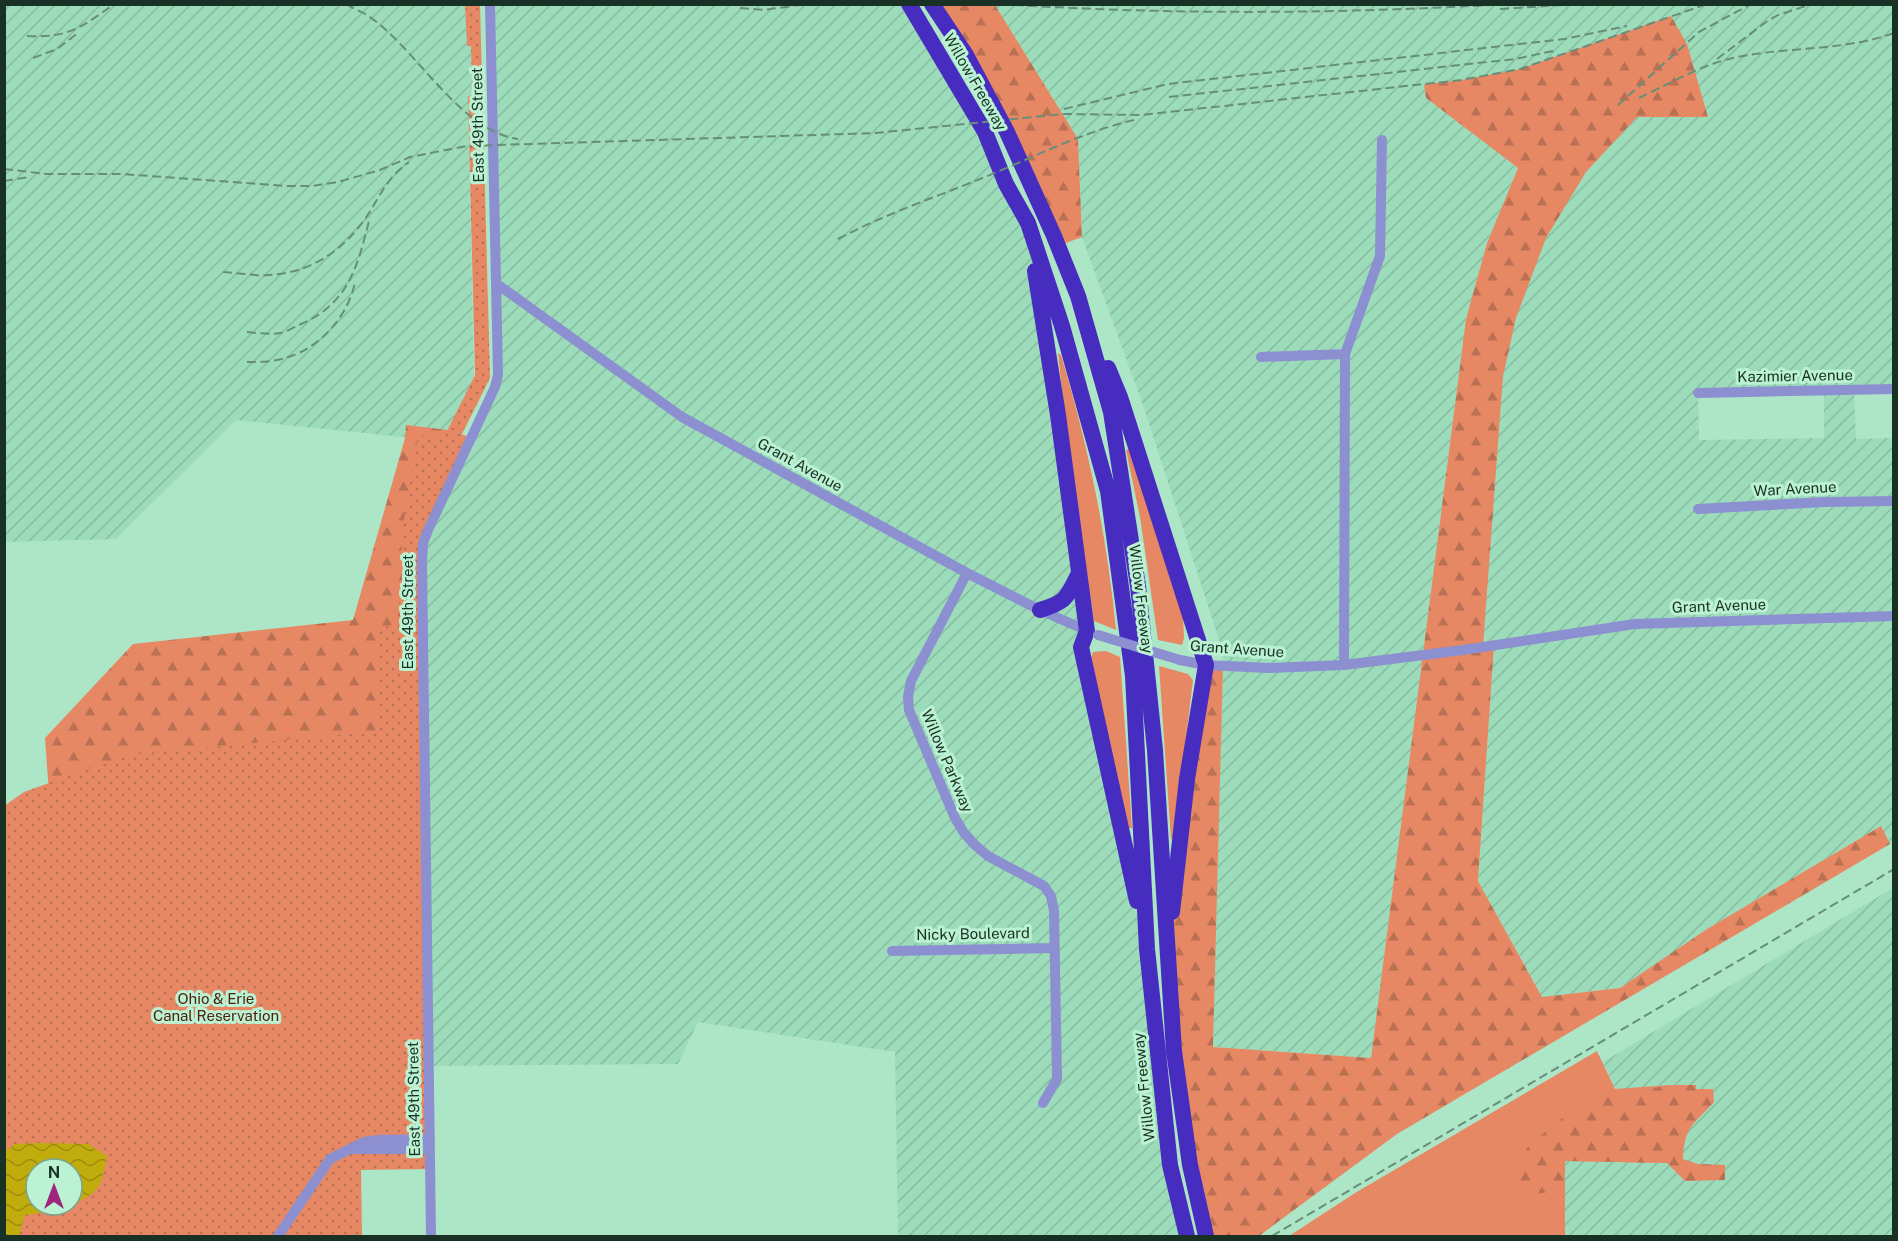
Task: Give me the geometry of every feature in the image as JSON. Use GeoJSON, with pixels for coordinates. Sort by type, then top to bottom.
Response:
{"type":"FeatureCollection","features":[{"type":"Feature","properties":{"kind":"highway","name":"Willow Freeway"},"geometry":{"type":"LineString","coordinates":[[909,4],[985,132],[1006,184],[1028,223],[1062,326],[1108,491],[1118,551],[1133,676],[1147,949],[1170,1166],[1188,1236]]}},
{"type":"Feature","properties":{"kind":"highway","name":"Willow Freeway"},"geometry":{"type":"LineString","coordinates":[[932,4],[966,55],[1007,132],[1054,236],[1078,296],[1111,412],[1138,586],[1155,750],[1174,1051],[1190,1165],[1206,1236]]}},
{"type":"Feature","properties":{"kind":"highway"},"geometry":{"type":"LineString","coordinates":[[1028,223],[1059,415],[1078,575],[1092,633],[1082,647],[1147,949]]}},
{"type":"Feature","properties":{"kind":"highway"},"geometry":{"type":"LineString","coordinates":[[1078,296],[1120,397],[1206,665],[1187,780],[1167,960]]}},
{"type":"Feature","properties":{"kind":"highway"},"geometry":{"type":"LineString","coordinates":[[1040,610],[1057,605],[1067,598],[1078,575]]}},
{"type":"Feature","properties":{"kind":"street","name":"East 49th Street"},"geometry":{"type":"LineString","coordinates":[[431,1236],[422,563],[423,543],[495,387],[498,375],[490,4]]}},
{"type":"Feature","properties":{"kind":"street"},"geometry":{"type":"LineString","coordinates":[[1344,665],[1345,354],[1380,256],[1382,140]]}},
{"type":"Feature","properties":{"kind":"street","name":"Grant Avenue"},"geometry":{"type":"LineString","coordinates":[[497,284],[682,417],[966,573],[1040,610],[1092,633],[1180,660],[1206,665],[1268,668],[1344,665],[1635,624],[1893,616]]}},
{"type":"Feature","properties":{"kind":"street"},"geometry":{"type":"LineString","coordinates":[[1261,357],[1345,354]]}},
{"type":"Feature","properties":{"kind":"street","name":"Kazimier Avenue"},"geometry":{"type":"LineString","coordinates":[[1698,393],[1893,389]]}},
{"type":"Feature","properties":{"kind":"street","name":"War Avenue"},"geometry":{"type":"LineString","coordinates":[[1698,509],[1893,501]]}},
{"type":"Feature","properties":{"kind":"street","name":"Willow Parkway"},"geometry":{"type":"LineString","coordinates":[[966,573],[911,681],[908,697],[909,710],[954,818],[964,833],[988,856],[1048,890],[1054,911],[1057,1079],[1043,1103]]}},
{"type":"Feature","properties":{"kind":"street","name":"Nicky Boulevard"},"geometry":{"type":"LineString","coordinates":[[892,951],[1054,948]]}},
{"type":"Feature","properties":{"kind":"street"},"geometry":{"type":"LineString","coordinates":[[278,1236],[330,1159],[348,1149],[430,1144]]}},
{"type":"Feature","properties":{"kind":"shaded area"},"geometry":{"type":"Polygon","coordinates":[[[4,5],[465,5],[467,46],[471,46],[472,96],[468,96],[474,377],[442,441],[236,420],[116,539],[5,542],[4,5]]]}},
{"type":"Feature","properties":{"kind":"shaded area"},"geometry":{"type":"Polygon","coordinates":[[[490,5],[908,5],[1028,223],[1081,647],[1147,949],[1187,1236],[898,1236],[895,1052],[698,1022],[678,1064],[429,1066],[423,543],[495,387],[490,5]]]}},
{"type":"Feature","properties":{"kind":"shaded area"},"geometry":{"type":"Polygon","coordinates":[[[995,5],[1893,5],[1893,389],[1854,390],[1856,439],[1893,438],[1893,842],[1890,844],[1881,826],[1707,929],[1620,988],[1542,997],[1478,881],[1494,646],[1463,650],[1497,302],[1671,16],[1520,69],[1424,84],[1426,98],[1518,168],[1487,243],[1466,319],[1371,1058],[1213,1047],[1223,652],[1143,405],[1082,237],[1078,139],[995,5]],[[1824,390],[1698,393],[1699,440],[1824,438],[1824,390]]]}},
{"type":"Feature","properties":{"kind":"shaded area"},"geometry":{"type":"Polygon","coordinates":[[[1893,888],[1893,1236],[1565,1236],[1565,1161],[1667,1163],[1615,1089],[1603,1062],[1893,888]]]}},
{"type":"Feature","properties":{"kind":"green space","name":"Ohio & Erie Canal Reservation"},"geometry":{"type":"Polygon","coordinates":[[[465,5],[480,5],[490,378],[460,438],[472,440],[421,544],[430,1169],[361,1170],[362,1236],[5,1236],[4,806],[24,792],[127,755],[378,731],[377,629],[394,625],[403,587],[401,537],[418,435],[444,437],[475,375],[468,96],[472,95],[471,46],[467,46],[465,5]]]}},
{"type":"Feature","properties":{"kind":"green space"},"geometry":{"type":"Polygon","coordinates":[[[932,5],[995,5],[1078,139],[1082,237],[1058,246],[932,5]]]}},
{"type":"Feature","properties":{"kind":"green space"},"geometry":{"type":"Polygon","coordinates":[[[1671,16],[1687,44],[1708,117],[1637,117],[1586,172],[1546,238],[1516,318],[1503,376],[1483,646],[1494,645],[1478,881],[1542,997],[1620,988],[1707,929],[1881,826],[1890,844],[1397,1134],[1259,1236],[1206,1236],[1167,960],[1206,665],[1223,666],[1213,1047],[1371,1058],[1466,319],[1487,243],[1518,168],[1426,98],[1424,84],[1520,69],[1671,16]]]}},
{"type":"Feature","properties":{"kind":"green space"},"geometry":{"type":"Polygon","coordinates":[[[1058,353],[1061,355],[1071,389],[1088,457],[1107,560],[1116,630],[1094,621],[1071,479],[1058,353]]]}},
{"type":"Feature","properties":{"kind":"green space","name":"Ohio & Erie Canal Reservation"},"geometry":{"type":"Polygon","coordinates":[[[406,425],[448,430],[470,437],[423,543],[425,826],[314,859],[362,1236],[84,1206],[84,1157],[74,1157],[4,884],[55,878],[45,738],[133,644],[353,620],[405,438],[406,425]]]}},
{"type":"Feature","properties":{"kind":"green space"},"geometry":{"type":"Polygon","coordinates":[[[1130,449],[1183,617],[1182,645],[1158,640],[1140,517],[1126,450],[1130,449]]]}},
{"type":"Feature","properties":{"kind":"green space"},"geometry":{"type":"Polygon","coordinates":[[[1106,651],[1120,657],[1132,828],[1127,828],[1091,658],[1093,652],[1106,651]]]}},
{"type":"Feature","properties":{"kind":"green space"},"geometry":{"type":"Polygon","coordinates":[[[1159,666],[1188,674],[1193,680],[1174,837],[1171,839],[1159,666]]]}},
{"type":"Feature","properties":{"kind":"green space"},"geometry":{"type":"Polygon","coordinates":[[[1597,1051],[1615,1089],[1670,1085],[1667,1163],[1565,1161],[1565,1236],[1289,1236],[1355,1193],[1597,1051]]]}},
{"type":"Feature","properties":{"kind":"green space"},"geometry":{"type":"Polygon","coordinates":[[[1670,1085],[1696,1085],[1696,1089],[1713,1089],[1714,1102],[1691,1127],[1685,1140],[1683,1159],[1698,1164],[1725,1165],[1725,1180],[1685,1181],[1667,1163],[1565,1161],[1565,1184],[1560,1188],[1548,1192],[1518,1193],[1512,1172],[1527,1148],[1550,1127],[1586,1101],[1670,1085]]]}},
{"type":"Feature","properties":{"kind":"water"},"geometry":{"type":"Polygon","coordinates":[[[15,1144],[88,1144],[107,1156],[101,1181],[94,1192],[84,1198],[84,1157],[24,1157],[24,1217],[19,1236],[5,1236],[5,1151],[15,1144]]]}},
{"type":"Feature","properties":{"kind":"railway"},"geometry":{"type":"LineString","coordinates":[[27,36],[53,35],[74,30],[114,4]]}},
{"type":"Feature","properties":{"kind":"railway"},"geometry":{"type":"LineString","coordinates":[[346,4],[367,15],[385,29],[438,86],[476,120],[496,132],[518,139]]}},
{"type":"Feature","properties":{"kind":"railway"},"geometry":{"type":"LineString","coordinates":[[740,8],[764,10],[807,4]]}},
{"type":"Feature","properties":{"kind":"railway"},"geometry":{"type":"LineString","coordinates":[[1001,4],[1064,8],[1254,12],[1381,10],[1507,4]]}},
{"type":"Feature","properties":{"kind":"railway"},"geometry":{"type":"LineString","coordinates":[[1500,9],[1579,4]]}},
{"type":"Feature","properties":{"kind":"railway"},"geometry":{"type":"LineString","coordinates":[[4,169],[47,174],[122,174],[312,186],[338,182],[380,170],[410,157],[467,146],[876,133],[1063,114],[1141,115],[1461,80],[1520,69],[1707,4]]}},
{"type":"Feature","properties":{"kind":"railway"},"geometry":{"type":"LineString","coordinates":[[1618,105],[1699,32],[1751,4]]}},
{"type":"Feature","properties":{"kind":"railway"},"geometry":{"type":"LineString","coordinates":[[1717,59],[1778,15],[1812,4]]}},
{"type":"Feature","properties":{"kind":"railway"},"geometry":{"type":"LineString","coordinates":[[1064,109],[1168,84],[1564,39],[1627,26]]}},
{"type":"Feature","properties":{"kind":"railway"},"geometry":{"type":"LineString","coordinates":[[33,58],[57,49],[78,33]]}},
{"type":"Feature","properties":{"kind":"railway"},"geometry":{"type":"LineString","coordinates":[[1639,98],[1721,61],[1753,54],[1854,43],[1894,33]]}},
{"type":"Feature","properties":{"kind":"railway"},"geometry":{"type":"LineString","coordinates":[[1169,97],[1515,59],[1553,51]]}},
{"type":"Feature","properties":{"kind":"railway"},"geometry":{"type":"LineString","coordinates":[[838,239],[892,214],[1096,131],[1134,120]]}},
{"type":"Feature","properties":{"kind":"railway"},"geometry":{"type":"LineString","coordinates":[[223,272],[258,275],[284,273],[299,270],[325,258],[358,228],[390,180],[409,162]]}},
{"type":"Feature","properties":{"kind":"railway"},"geometry":{"type":"LineString","coordinates":[[4,181],[29,177]]}},
{"type":"Feature","properties":{"kind":"railway"},"geometry":{"type":"LineString","coordinates":[[247,332],[268,334],[283,332],[318,315],[331,305],[341,293],[356,266],[370,217]]}},
{"type":"Feature","properties":{"kind":"railway"},"geometry":{"type":"LineString","coordinates":[[247,362],[285,358],[297,354],[320,339],[339,319],[355,282]]}},
{"type":"Feature","properties":{"kind":"railway"},"geometry":{"type":"LineString","coordinates":[[1272,1236],[1894,869]]}}]}
